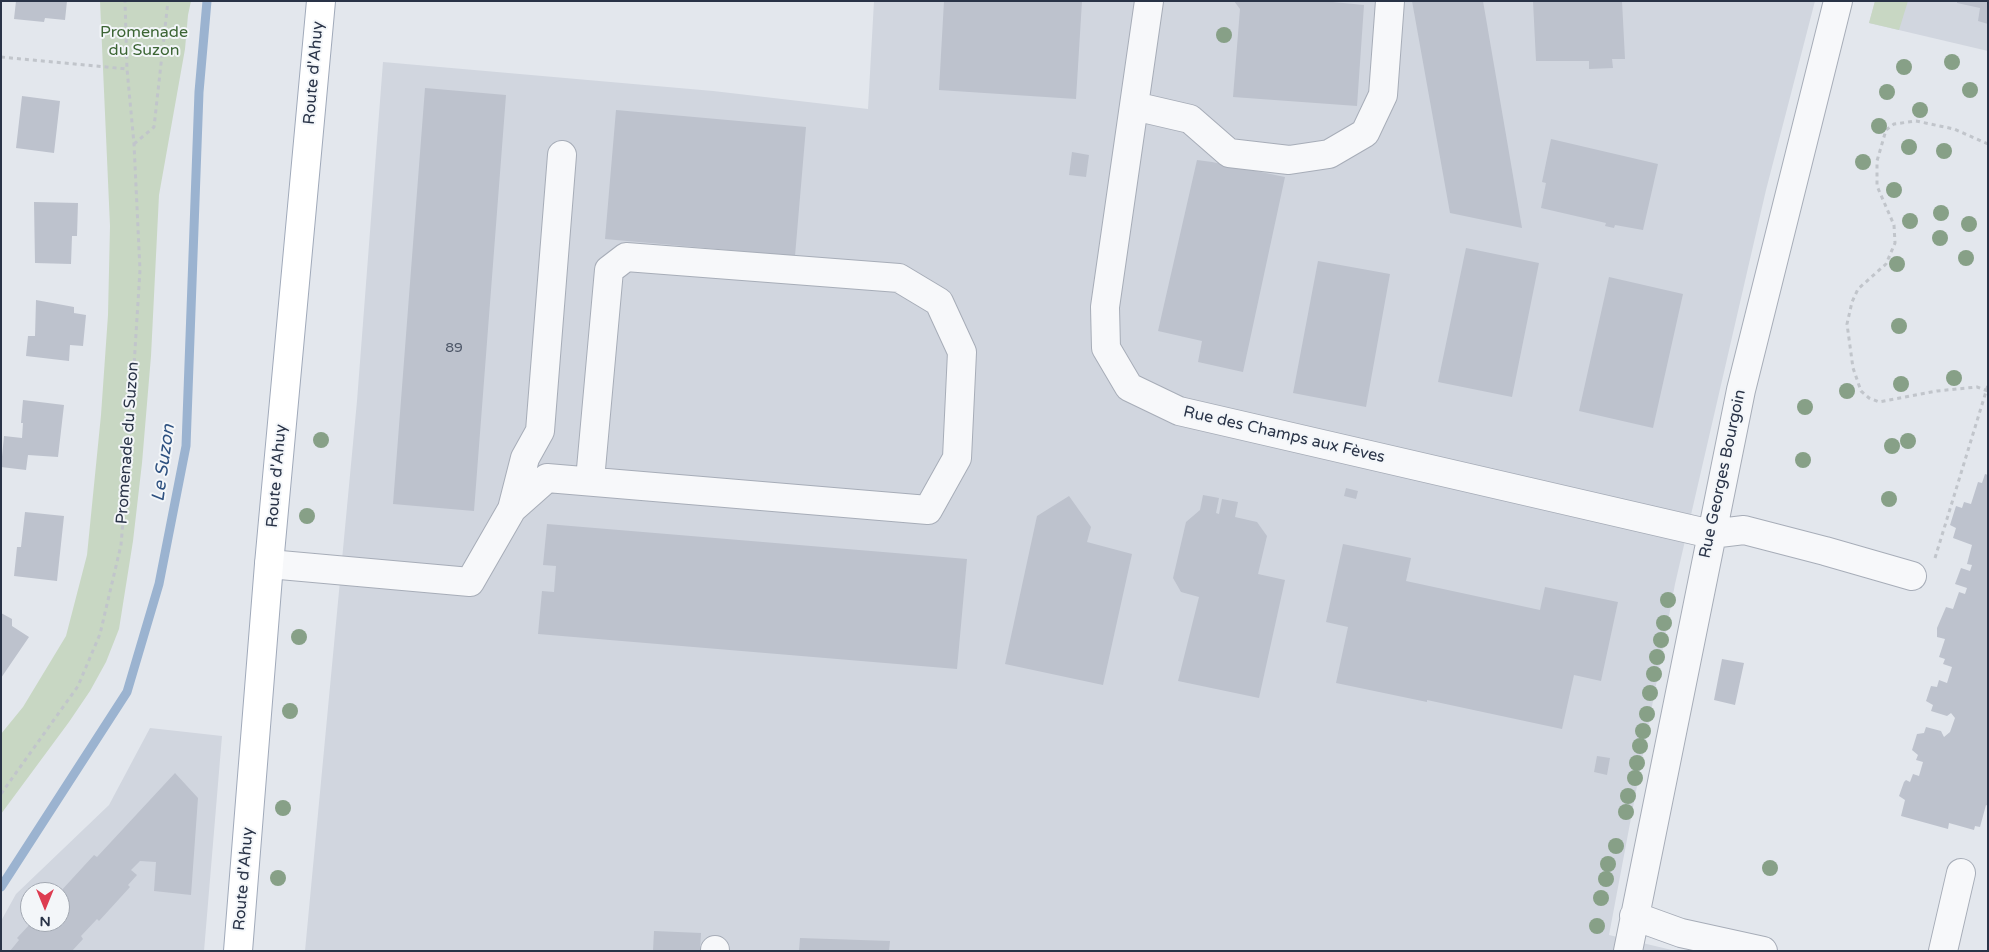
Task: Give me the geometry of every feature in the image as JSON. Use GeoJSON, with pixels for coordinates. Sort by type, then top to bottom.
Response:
{"type":"FeatureCollection","features":[{"type":"Feature","properties":{"kind":"main road","name":"Route d'Ahuy"},"geometry":{"type":"LineString","coordinates":[[238,951],[269,564],[321,1]]}},
{"type":"Feature","properties":{"kind":"street","name":"Rue des Champs aux Fèves"},"geometry":{"type":"LineString","coordinates":[[1149,1],[1105,308],[1106,348],[1129,386],[1179,410],[1711,534]]}},
{"type":"Feature","properties":{"kind":"street"},"geometry":{"type":"LineString","coordinates":[[1134,106],[1190,119],[1230,153],[1289,160],[1330,154],[1365,133],[1383,95],[1390,1]]}},
{"type":"Feature","properties":{"kind":"street","name":"Rue Georges Bourgoin"},"geometry":{"type":"LineString","coordinates":[[1628,951],[1740,390],[1838,1]]}},
{"type":"Feature","properties":{"kind":"street"},"geometry":{"type":"LineString","coordinates":[[269,564],[470,582],[512,509],[525,458],[540,431],[562,155]]}},
{"type":"Feature","properties":{"kind":"street"},"geometry":{"type":"LineString","coordinates":[[512,509],[547,478],[590,480],[928,510],[957,458],[962,352],[940,302],[899,278],[626,258],[609,270],[590,480]]}},
{"type":"Feature","properties":{"kind":"street"},"geometry":{"type":"LineString","coordinates":[[1711,534],[1744,530],[1912,576]]}},
{"type":"Feature","properties":{"kind":"street"},"geometry":{"type":"LineString","coordinates":[[1942,951],[1961,873]]}},
{"type":"Feature","properties":{"kind":"street"},"geometry":{"type":"LineString","coordinates":[[1634,916],[1681,933],[1763,951]]}},
{"type":"Feature","properties":{"kind":"path","name":"Promenade du Suzon"},"geometry":{"type":"LineString","coordinates":[[1,794],[78,686],[100,634],[121,545],[140,270],[134,144],[127,69],[125,1]]}},
{"type":"Feature","properties":{"kind":"path"},"geometry":{"type":"LineString","coordinates":[[134,144],[154,127],[168,1]]}},
{"type":"Feature","properties":{"kind":"path"},"geometry":{"type":"LineString","coordinates":[[1,57],[127,69]]}},
{"type":"Feature","properties":{"kind":"path"},"geometry":{"type":"LineString","coordinates":[[1987,391],[1976,386],[1879,402],[1869,398],[1861,391],[1853,368],[1847,324],[1852,302],[1858,289],[1886,264],[1894,244],[1894,225],[1877,186],[1877,161],[1886,130],[1894,124],[1916,121],[1954,129],[1988,144]]}},
{"type":"Feature","properties":{"kind":"path"},"geometry":{"type":"LineString","coordinates":[[1912,576],[1928,580],[1988,385]]}},
{"type":"Feature","properties":{"kind":"shaded area"},"geometry":{"type":"Polygon","coordinates":[[[874,1],[1815,1],[1766,190],[1675,584],[1609,935],[1676,951],[305,951],[357,401],[383,62],[713,91],[868,109],[874,1]]]}},
{"type":"Feature","properties":{"kind":"shaded area"},"geometry":{"type":"Polygon","coordinates":[[[1875,1],[1988,1],[1988,51],[1869,23],[1875,1]]]}},
{"type":"Feature","properties":{"kind":"shaded area"},"geometry":{"type":"Polygon","coordinates":[[[150,728],[222,736],[204,951],[1,951],[1,921],[20,890],[20,932],[70,932],[70,882],[29,882],[109,805],[150,728]]]}},
{"type":"Feature","properties":{"kind":"green space","name":"Promenade du Suzon"},"geometry":{"type":"Polygon","coordinates":[[[100,1],[191,1],[185,49],[159,195],[151,356],[133,541],[119,629],[106,662],[90,691],[69,722],[1,814],[1,734],[23,707],[66,636],[87,555],[101,415],[108,315],[110,226],[100,1]]]}},
{"type":"Feature","properties":{"kind":"green space"},"geometry":{"type":"Polygon","coordinates":[[[1875,1],[1908,1],[1899,30],[1869,23],[1875,1]]]}},
{"type":"Feature","properties":{"kind":"building"},"geometry":{"type":"Polygon","coordinates":[[[16,1],[67,1],[65,20],[45,18],[44,22],[14,19],[16,1]]]}},
{"type":"Feature","properties":{"kind":"building"},"geometry":{"type":"Polygon","coordinates":[[[944,1],[1082,1],[1076,99],[939,90],[944,1]]]}},
{"type":"Feature","properties":{"kind":"building"},"geometry":{"type":"Polygon","coordinates":[[[1234,1],[1322,1],[1364,5],[1357,106],[1233,97],[1240,9],[1234,1]]]}},
{"type":"Feature","properties":{"kind":"building"},"geometry":{"type":"Polygon","coordinates":[[[1412,1],[1483,1],[1522,228],[1450,213],[1412,1]]]}},
{"type":"Feature","properties":{"kind":"building"},"geometry":{"type":"Polygon","coordinates":[[[1533,1],[1622,1],[1625,59],[1612,59],[1613,68],[1589,69],[1589,61],[1536,61],[1533,1]]]}},
{"type":"Feature","properties":{"kind":"building"},"geometry":{"type":"Polygon","coordinates":[[[1957,1],[1988,1],[1988,24],[1978,21],[1980,8],[1957,3],[1957,1]]]}},
{"type":"Feature","properties":{"kind":"building"},"geometry":{"type":"Polygon","coordinates":[[[425,88],[506,95],[474,511],[393,504],[425,88]]]}},
{"type":"Feature","properties":{"kind":"building"},"geometry":{"type":"Polygon","coordinates":[[[22,96],[60,101],[54,153],[16,148],[22,96]]]}},
{"type":"Feature","properties":{"kind":"building"},"geometry":{"type":"Polygon","coordinates":[[[616,110],[806,127],[795,256],[605,239],[616,110]]]}},
{"type":"Feature","properties":{"kind":"building"},"geometry":{"type":"Polygon","coordinates":[[[1551,139],[1658,164],[1643,230],[1615,225],[1614,228],[1605,226],[1606,223],[1541,208],[1546,183],[1542,182],[1551,139]]]}},
{"type":"Feature","properties":{"kind":"building"},"geometry":{"type":"Polygon","coordinates":[[[1072,152],[1089,155],[1086,177],[1069,175],[1072,152]]]}},
{"type":"Feature","properties":{"kind":"building"},"geometry":{"type":"Polygon","coordinates":[[[1197,160],[1285,177],[1243,372],[1198,362],[1202,341],[1158,331],[1197,160]]]}},
{"type":"Feature","properties":{"kind":"building"},"geometry":{"type":"Polygon","coordinates":[[[34,202],[78,203],[77,236],[72,236],[71,264],[35,263],[34,202]]]}},
{"type":"Feature","properties":{"kind":"building"},"geometry":{"type":"Polygon","coordinates":[[[1466,248],[1539,263],[1512,397],[1438,382],[1466,248]]]}},
{"type":"Feature","properties":{"kind":"building"},"geometry":{"type":"Polygon","coordinates":[[[1318,261],[1390,274],[1366,407],[1293,393],[1318,261]]]}},
{"type":"Feature","properties":{"kind":"building"},"geometry":{"type":"Polygon","coordinates":[[[1609,277],[1683,294],[1653,428],[1579,411],[1609,277]]]}},
{"type":"Feature","properties":{"kind":"building"},"geometry":{"type":"Polygon","coordinates":[[[36,300],[74,307],[74,313],[86,315],[83,346],[70,345],[69,361],[26,356],[28,336],[35,336],[36,300]]]}},
{"type":"Feature","properties":{"kind":"building"},"geometry":{"type":"Polygon","coordinates":[[[23,400],[64,405],[58,457],[28,455],[26,470],[1,467],[4,436],[22,438],[23,400]]]}},
{"type":"Feature","properties":{"kind":"building"},"geometry":{"type":"Polygon","coordinates":[[[1985,474],[1988,475],[1988,806],[1986,805],[1980,827],[1975,826],[1974,830],[1949,823],[1948,829],[1901,816],[1905,800],[1899,796],[1906,780],[1910,782],[1913,774],[1919,776],[1923,762],[1916,760],[1918,755],[1912,750],[1917,734],[1924,733],[1926,727],[1941,731],[1944,737],[1950,732],[1955,718],[1951,713],[1947,716],[1931,711],[1933,705],[1926,701],[1931,686],[1937,687],[1939,680],[1947,683],[1952,667],[1943,664],[1945,659],[1939,657],[1945,639],[1937,637],[1937,628],[1946,607],[1953,609],[1959,592],[1965,594],[1967,588],[1955,584],[1961,568],[1970,571],[1972,565],[1967,564],[1972,545],[1953,538],[1956,528],[1950,525],[1956,506],[1962,508],[1964,502],[1971,504],[1978,482],[1982,483],[1985,474]]]}},
{"type":"Feature","properties":{"kind":"building"},"geometry":{"type":"Polygon","coordinates":[[[1346,488],[1358,491],[1356,499],[1344,496],[1346,488]]]}},
{"type":"Feature","properties":{"kind":"building"},"geometry":{"type":"Polygon","coordinates":[[[1203,495],[1219,498],[1216,513],[1219,514],[1222,499],[1238,502],[1235,517],[1257,522],[1267,536],[1258,574],[1285,580],[1259,698],[1178,681],[1199,597],[1181,592],[1173,578],[1186,522],[1200,510],[1203,495]]]}},
{"type":"Feature","properties":{"kind":"building"},"geometry":{"type":"Polygon","coordinates":[[[1069,496],[1091,527],[1087,542],[1132,554],[1103,685],[1005,664],[1037,516],[1069,496]]]}},
{"type":"Feature","properties":{"kind":"building"},"geometry":{"type":"Polygon","coordinates":[[[25,512],[64,516],[57,581],[14,576],[17,547],[21,547],[25,512]]]}},
{"type":"Feature","properties":{"kind":"building"},"geometry":{"type":"Polygon","coordinates":[[[547,524],[967,559],[957,669],[538,634],[542,591],[554,592],[556,566],[543,565],[547,524]]]}},
{"type":"Feature","properties":{"kind":"building"},"geometry":{"type":"Polygon","coordinates":[[[1343,544],[1411,558],[1406,581],[1540,610],[1545,587],[1618,602],[1601,681],[1574,675],[1562,729],[1336,683],[1348,627],[1326,622],[1343,544]]]}},
{"type":"Feature","properties":{"kind":"building"},"geometry":{"type":"Polygon","coordinates":[[[1,613],[12,619],[12,626],[29,637],[1,678],[1,613]]]}},
{"type":"Feature","properties":{"kind":"building"},"geometry":{"type":"Polygon","coordinates":[[[1722,659],[1744,663],[1735,705],[1714,700],[1722,659]]]}},
{"type":"Feature","properties":{"kind":"building"},"geometry":{"type":"Polygon","coordinates":[[[1597,756],[1610,758],[1607,775],[1594,772],[1597,756]]]}},
{"type":"Feature","properties":{"kind":"building"},"geometry":{"type":"Polygon","coordinates":[[[175,773],[198,798],[191,895],[154,891],[156,862],[140,861],[131,870],[137,875],[128,885],[130,887],[99,921],[97,919],[81,936],[83,939],[72,951],[10,951],[23,932],[70,932],[69,882],[94,855],[97,857],[175,773]]]}},
{"type":"Feature","properties":{"kind":"building"},"geometry":{"type":"Polygon","coordinates":[[[654,931],[701,933],[700,951],[653,951],[654,931]]]}},
{"type":"Feature","properties":{"kind":"building"},"geometry":{"type":"Polygon","coordinates":[[[800,938],[890,941],[889,951],[799,951],[800,938]]]}},
{"type":"Feature","properties":{"kind":"waterway","name":"Le Suzon"},"geometry":{"type":"LineString","coordinates":[[1,887],[127,692],[159,584],[186,446],[199,92],[207,1]]}}]}
